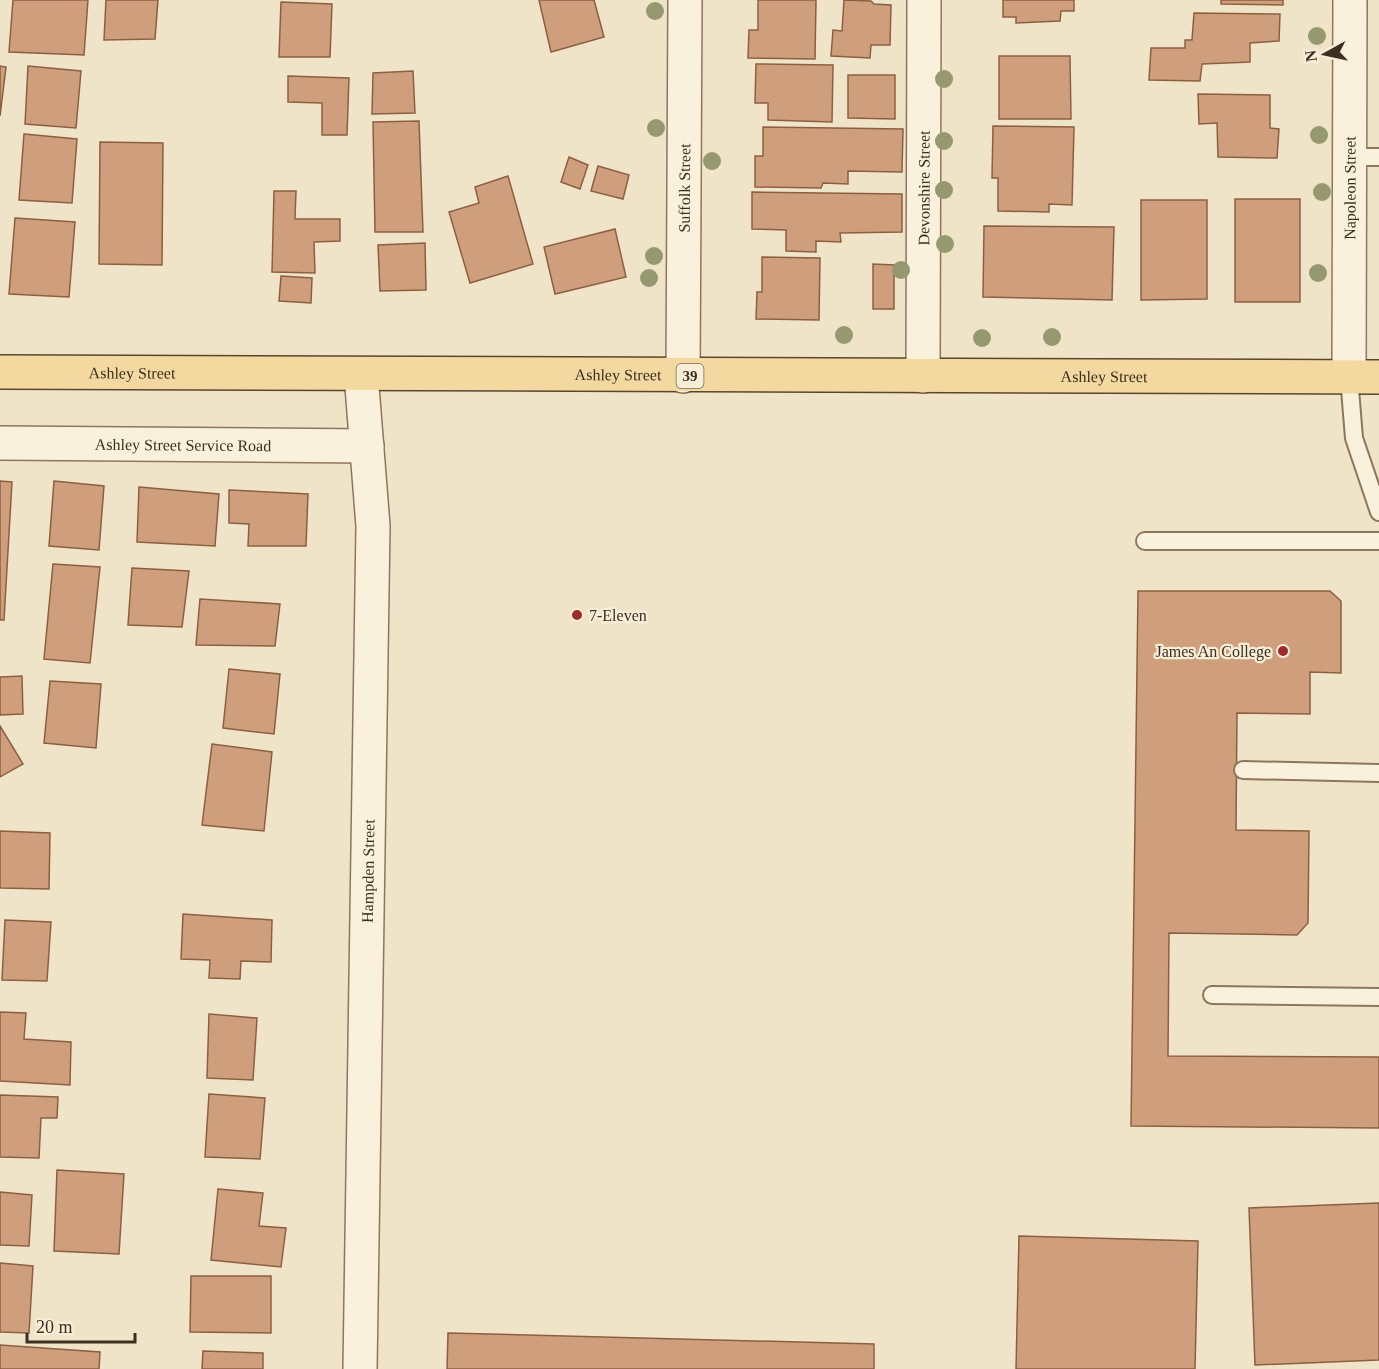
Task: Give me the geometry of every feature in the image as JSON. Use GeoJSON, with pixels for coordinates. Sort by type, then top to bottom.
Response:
{"type":"FeatureCollection","features":[{"type":"Feature","properties":{"kind":"main road","name":"Ashley Street"},"geometry":{"type":"LineString","coordinates":[[0,372],[1364,377]]}},
{"type":"Feature","properties":{"kind":"street","name":"Suffolk Street"},"geometry":{"type":"LineString","coordinates":[[683,376],[685,0]]}},
{"type":"Feature","properties":{"kind":"street","name":"Devonshire Street"},"geometry":{"type":"LineString","coordinates":[[924,0],[924,376]]}},
{"type":"Feature","properties":{"kind":"street","name":"Napoleon Street"},"geometry":{"type":"LineString","coordinates":[[1350,0],[1364,157],[1364,377]]}},
{"type":"Feature","properties":{"kind":"street","name":"Hampden Street"},"geometry":{"type":"LineString","coordinates":[[360,1369],[373,526],[361,375]]}},
{"type":"Feature","properties":{"kind":"street","name":"Ashley Street Service Road"},"geometry":{"type":"LineString","coordinates":[[0,443],[367,446]]}},
{"type":"Feature","properties":{"kind":"lane"},"geometry":{"type":"LineString","coordinates":[[1364,377],[1354,438],[1379,512]]}},
{"type":"Feature","properties":{"kind":"lane"},"geometry":{"type":"LineString","coordinates":[[1145,541],[1379,542]]}},
{"type":"Feature","properties":{"kind":"lane"},"geometry":{"type":"LineString","coordinates":[[1243,770],[1379,773]]}},
{"type":"Feature","properties":{"kind":"lane"},"geometry":{"type":"LineString","coordinates":[[1212,995],[1379,997]]}},
{"type":"Feature","properties":{"kind":"building"},"geometry":{"type":"Polygon","coordinates":[[[13,0],[88,0],[84,55],[9,52],[13,0]]]}},
{"type":"Feature","properties":{"kind":"building"},"geometry":{"type":"Polygon","coordinates":[[[106,0],[158,0],[155,39],[104,40],[106,0]]]}},
{"type":"Feature","properties":{"kind":"building"},"geometry":{"type":"Polygon","coordinates":[[[539,0],[594,0],[604,37],[551,52],[539,0]]]}},
{"type":"Feature","properties":{"kind":"building"},"geometry":{"type":"Polygon","coordinates":[[[758,0],[816,0],[815,59],[748,58],[749,30],[758,30],[758,0]]]}},
{"type":"Feature","properties":{"kind":"building"},"geometry":{"type":"Polygon","coordinates":[[[844,0],[871,1],[874,4],[891,5],[890,45],[871,45],[870,58],[831,56],[833,30],[842,31],[844,0]]]}},
{"type":"Feature","properties":{"kind":"building"},"geometry":{"type":"Polygon","coordinates":[[[1003,0],[1074,0],[1074,11],[1061,11],[1060,21],[1016,23],[1016,17],[1003,17],[1003,0]]]}},
{"type":"Feature","properties":{"kind":"building"},"geometry":{"type":"Polygon","coordinates":[[[1221,0],[1283,0],[1283,5],[1221,4],[1221,0]]]}},
{"type":"Feature","properties":{"kind":"building"},"geometry":{"type":"Polygon","coordinates":[[[281,2],[332,4],[330,57],[279,57],[281,2]]]}},
{"type":"Feature","properties":{"kind":"building"},"geometry":{"type":"Polygon","coordinates":[[[1194,13],[1280,14],[1279,41],[1250,43],[1250,62],[1202,64],[1200,81],[1149,80],[1151,48],[1185,48],[1185,40],[1192,40],[1194,13]]]}},
{"type":"Feature","properties":{"kind":"building"},"geometry":{"type":"Polygon","coordinates":[[[999,56],[1070,56],[1071,119],[999,119],[999,56]]]}},
{"type":"Feature","properties":{"kind":"building"},"geometry":{"type":"Polygon","coordinates":[[[756,64],[833,65],[832,122],[768,120],[768,103],[755,103],[756,64]]]}},
{"type":"Feature","properties":{"kind":"building"},"geometry":{"type":"Polygon","coordinates":[[[0,66],[6,67],[0,116],[0,66]]]}},
{"type":"Feature","properties":{"kind":"building"},"geometry":{"type":"Polygon","coordinates":[[[28,66],[81,71],[76,128],[25,124],[28,66]]]}},
{"type":"Feature","properties":{"kind":"building"},"geometry":{"type":"Polygon","coordinates":[[[413,71],[415,113],[372,114],[373,73],[413,71]]]}},
{"type":"Feature","properties":{"kind":"building"},"geometry":{"type":"Polygon","coordinates":[[[848,75],[895,75],[895,119],[848,118],[848,75]]]}},
{"type":"Feature","properties":{"kind":"building"},"geometry":{"type":"Polygon","coordinates":[[[288,76],[349,78],[347,135],[322,135],[322,103],[288,102],[288,76]]]}},
{"type":"Feature","properties":{"kind":"building"},"geometry":{"type":"Polygon","coordinates":[[[1198,94],[1270,95],[1270,128],[1279,129],[1277,158],[1218,157],[1217,123],[1199,124],[1198,94]]]}},
{"type":"Feature","properties":{"kind":"building"},"geometry":{"type":"Polygon","coordinates":[[[419,121],[423,232],[375,232],[373,122],[419,121]]]}},
{"type":"Feature","properties":{"kind":"building"},"geometry":{"type":"Polygon","coordinates":[[[993,126],[1074,127],[1072,205],[1049,204],[1049,212],[998,211],[998,178],[992,178],[993,126]]]}},
{"type":"Feature","properties":{"kind":"building"},"geometry":{"type":"Polygon","coordinates":[[[763,127],[903,129],[902,172],[848,171],[848,184],[823,183],[821,188],[755,187],[755,156],[763,156],[763,127]]]}},
{"type":"Feature","properties":{"kind":"building"},"geometry":{"type":"Polygon","coordinates":[[[24,134],[77,139],[72,203],[19,200],[24,134]]]}},
{"type":"Feature","properties":{"kind":"building"},"geometry":{"type":"Polygon","coordinates":[[[100,142],[163,143],[162,265],[99,264],[100,142]]]}},
{"type":"Feature","properties":{"kind":"building"},"geometry":{"type":"Polygon","coordinates":[[[569,157],[588,165],[580,189],[561,182],[569,157]]]}},
{"type":"Feature","properties":{"kind":"building"},"geometry":{"type":"Polygon","coordinates":[[[598,166],[629,175],[623,199],[591,191],[598,166]]]}},
{"type":"Feature","properties":{"kind":"building"},"geometry":{"type":"Polygon","coordinates":[[[508,176],[533,264],[470,283],[449,212],[479,203],[475,187],[508,176]]]}},
{"type":"Feature","properties":{"kind":"building"},"geometry":{"type":"Polygon","coordinates":[[[274,191],[296,191],[295,219],[340,219],[340,241],[314,242],[315,273],[272,272],[274,191]]]}},
{"type":"Feature","properties":{"kind":"building"},"geometry":{"type":"Polygon","coordinates":[[[752,192],[902,194],[902,232],[840,233],[841,242],[816,241],[816,252],[786,251],[786,230],[752,229],[752,192]]]}},
{"type":"Feature","properties":{"kind":"building"},"geometry":{"type":"Polygon","coordinates":[[[1235,199],[1300,199],[1300,302],[1235,302],[1235,199]]]}},
{"type":"Feature","properties":{"kind":"building"},"geometry":{"type":"Polygon","coordinates":[[[1141,200],[1207,200],[1207,299],[1141,300],[1141,200]]]}},
{"type":"Feature","properties":{"kind":"building"},"geometry":{"type":"Polygon","coordinates":[[[15,218],[75,222],[69,297],[9,294],[15,218]]]}},
{"type":"Feature","properties":{"kind":"building"},"geometry":{"type":"Polygon","coordinates":[[[984,226],[1114,227],[1112,300],[983,297],[984,226]]]}},
{"type":"Feature","properties":{"kind":"building"},"geometry":{"type":"Polygon","coordinates":[[[615,229],[626,277],[555,294],[544,247],[615,229]]]}},
{"type":"Feature","properties":{"kind":"building"},"geometry":{"type":"Polygon","coordinates":[[[425,243],[426,290],[380,291],[378,245],[425,243]]]}},
{"type":"Feature","properties":{"kind":"building"},"geometry":{"type":"Polygon","coordinates":[[[762,257],[820,258],[819,320],[756,319],[757,292],[762,292],[762,257]]]}},
{"type":"Feature","properties":{"kind":"building"},"geometry":{"type":"Polygon","coordinates":[[[873,264],[894,265],[894,309],[873,309],[873,264]]]}},
{"type":"Feature","properties":{"kind":"building"},"geometry":{"type":"Polygon","coordinates":[[[281,276],[312,278],[311,303],[279,301],[281,276]]]}},
{"type":"Feature","properties":{"kind":"building"},"geometry":{"type":"Polygon","coordinates":[[[0,481],[12,482],[4,620],[0,620],[0,481]]]}},
{"type":"Feature","properties":{"kind":"building"},"geometry":{"type":"Polygon","coordinates":[[[54,481],[104,486],[99,550],[49,546],[54,481]]]}},
{"type":"Feature","properties":{"kind":"building"},"geometry":{"type":"Polygon","coordinates":[[[139,487],[219,494],[215,546],[137,542],[139,487]]]}},
{"type":"Feature","properties":{"kind":"building"},"geometry":{"type":"Polygon","coordinates":[[[229,490],[308,494],[306,546],[248,546],[249,524],[229,523],[229,490]]]}},
{"type":"Feature","properties":{"kind":"building"},"geometry":{"type":"Polygon","coordinates":[[[53,564],[100,567],[90,663],[44,659],[53,564]]]}},
{"type":"Feature","properties":{"kind":"building"},"geometry":{"type":"Polygon","coordinates":[[[132,568],[189,571],[182,627],[128,625],[132,568]]]}},
{"type":"Feature","properties":{"kind":"building"},"geometry":{"type":"Polygon","coordinates":[[[1138,591],[1330,591],[1341,601],[1341,673],[1310,672],[1310,714],[1237,713],[1236,830],[1309,831],[1308,923],[1297,935],[1169,933],[1168,1056],[1379,1057],[1379,1128],[1131,1126],[1138,591]]]}},
{"type":"Feature","properties":{"kind":"building"},"geometry":{"type":"Polygon","coordinates":[[[200,599],[280,604],[275,646],[196,645],[200,599]]]}},
{"type":"Feature","properties":{"kind":"building"},"geometry":{"type":"Polygon","coordinates":[[[229,669],[280,674],[274,734],[223,728],[229,669]]]}},
{"type":"Feature","properties":{"kind":"building"},"geometry":{"type":"Polygon","coordinates":[[[22,676],[23,714],[0,715],[0,677],[22,676]]]}},
{"type":"Feature","properties":{"kind":"building"},"geometry":{"type":"Polygon","coordinates":[[[50,681],[101,684],[96,748],[44,743],[50,681]]]}},
{"type":"Feature","properties":{"kind":"building"},"geometry":{"type":"Polygon","coordinates":[[[0,726],[23,764],[0,777],[0,726]]]}},
{"type":"Feature","properties":{"kind":"building"},"geometry":{"type":"Polygon","coordinates":[[[212,744],[272,752],[264,831],[202,825],[212,744]]]}},
{"type":"Feature","properties":{"kind":"building"},"geometry":{"type":"Polygon","coordinates":[[[0,831],[50,833],[49,889],[0,888],[0,831]]]}},
{"type":"Feature","properties":{"kind":"building"},"geometry":{"type":"Polygon","coordinates":[[[183,914],[272,920],[271,962],[241,961],[240,979],[209,978],[210,960],[181,959],[183,914]]]}},
{"type":"Feature","properties":{"kind":"building"},"geometry":{"type":"Polygon","coordinates":[[[5,920],[51,922],[47,981],[2,980],[5,920]]]}},
{"type":"Feature","properties":{"kind":"building"},"geometry":{"type":"Polygon","coordinates":[[[0,1012],[26,1013],[24,1039],[71,1042],[70,1085],[0,1081],[0,1012]]]}},
{"type":"Feature","properties":{"kind":"building"},"geometry":{"type":"Polygon","coordinates":[[[209,1014],[257,1018],[253,1080],[207,1078],[209,1014]]]}},
{"type":"Feature","properties":{"kind":"building"},"geometry":{"type":"Polygon","coordinates":[[[209,1094],[265,1098],[260,1159],[205,1157],[209,1094]]]}},
{"type":"Feature","properties":{"kind":"building"},"geometry":{"type":"Polygon","coordinates":[[[0,1095],[58,1097],[57,1118],[41,1118],[39,1158],[0,1157],[0,1095]]]}},
{"type":"Feature","properties":{"kind":"building"},"geometry":{"type":"Polygon","coordinates":[[[57,1170],[124,1174],[119,1254],[54,1251],[57,1170]]]}},
{"type":"Feature","properties":{"kind":"building"},"geometry":{"type":"Polygon","coordinates":[[[218,1189],[263,1193],[259,1226],[286,1228],[281,1267],[211,1260],[218,1189]]]}},
{"type":"Feature","properties":{"kind":"building"},"geometry":{"type":"Polygon","coordinates":[[[0,1192],[32,1195],[29,1246],[0,1245],[0,1192]]]}},
{"type":"Feature","properties":{"kind":"building"},"geometry":{"type":"Polygon","coordinates":[[[1379,1203],[1379,1360],[1255,1365],[1249,1208],[1379,1203]]]}},
{"type":"Feature","properties":{"kind":"building"},"geometry":{"type":"Polygon","coordinates":[[[1019,1236],[1198,1241],[1195,1369],[1016,1369],[1019,1236]]]}},
{"type":"Feature","properties":{"kind":"building"},"geometry":{"type":"Polygon","coordinates":[[[0,1263],[33,1266],[29,1333],[0,1332],[0,1263]]]}},
{"type":"Feature","properties":{"kind":"building"},"geometry":{"type":"Polygon","coordinates":[[[191,1276],[271,1276],[271,1333],[190,1332],[191,1276]]]}},
{"type":"Feature","properties":{"kind":"building"},"geometry":{"type":"Polygon","coordinates":[[[448,1333],[874,1344],[874,1369],[447,1369],[448,1333]]]}},
{"type":"Feature","properties":{"kind":"building"},"geometry":{"type":"Polygon","coordinates":[[[0,1345],[100,1352],[99,1369],[0,1369],[0,1345]]]}},
{"type":"Feature","properties":{"kind":"building"},"geometry":{"type":"Polygon","coordinates":[[[203,1351],[263,1353],[263,1369],[202,1369],[203,1351]]]}},
{"type":"Feature","properties":{"kind":"place","name":"7-Eleven"},"geometry":{"type":"Point","coordinates":[577,615]}},
{"type":"Feature","properties":{"kind":"place","name":"James An College"},"geometry":{"type":"Point","coordinates":[1283,651]}}]}
